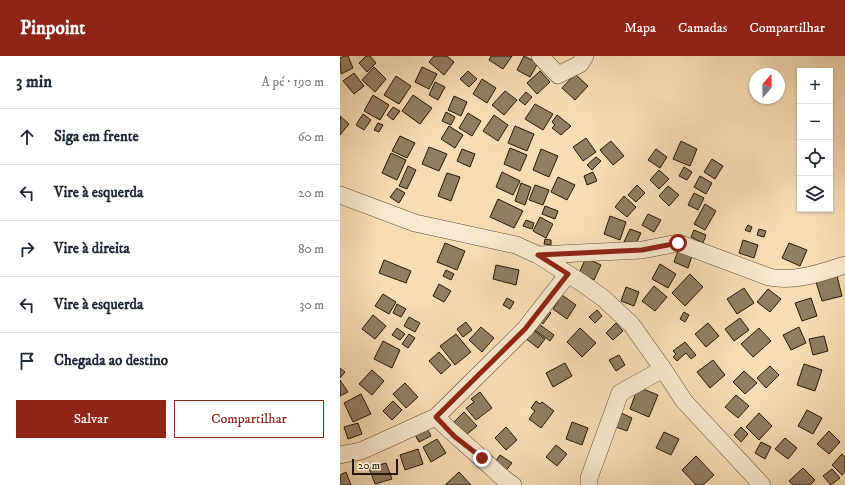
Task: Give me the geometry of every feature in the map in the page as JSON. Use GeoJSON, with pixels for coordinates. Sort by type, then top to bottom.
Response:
{"type":"FeatureCollection","features":[{"type":"Feature","properties":{"kind":"street"},"geometry":{"type":"LineString","coordinates":[[540,56],[558,75],[580,64],[585,56]]}},
{"type":"Feature","properties":{"kind":"street"},"geometry":{"type":"LineString","coordinates":[[340,195],[415,222],[516,245],[538,255],[603,298],[631,324],[684,401],[762,485]]}},
{"type":"Feature","properties":{"kind":"street"},"geometry":{"type":"LineString","coordinates":[[538,255],[642,250],[678,243],[769,277],[780,279],[816,275],[845,265]]}},
{"type":"Feature","properties":{"kind":"street"},"geometry":{"type":"LineString","coordinates":[[340,455],[361,451],[436,417],[525,329],[568,274]]}},
{"type":"Feature","properties":{"kind":"street"},"geometry":{"type":"LineString","coordinates":[[589,485],[589,478],[620,393],[663,369]]}},
{"type":"Feature","properties":{"kind":"street"},"geometry":{"type":"LineString","coordinates":[[436,417],[454,436],[513,485]]}},
{"type":"Feature","properties":{"kind":"building"},"geometry":{"type":"Polygon","coordinates":[[[348,56],[353,68],[341,74],[340,58],[348,56]]]}},
{"type":"Feature","properties":{"kind":"building"},"geometry":{"type":"Polygon","coordinates":[[[366,56],[370,56],[376,63],[367,72],[359,63],[366,56]]]}},
{"type":"Feature","properties":{"kind":"building"},"geometry":{"type":"Polygon","coordinates":[[[434,56],[447,56],[454,62],[444,75],[429,62],[434,56]]]}},
{"type":"Feature","properties":{"kind":"building"},"geometry":{"type":"Polygon","coordinates":[[[491,56],[512,56],[503,69],[489,60],[491,56]]]}},
{"type":"Feature","properties":{"kind":"building"},"geometry":{"type":"Polygon","coordinates":[[[524,56],[538,63],[530,77],[517,70],[524,56]]]}},
{"type":"Feature","properties":{"kind":"building"},"geometry":{"type":"Polygon","coordinates":[[[374,67],[386,79],[375,92],[362,80],[374,67]]]}},
{"type":"Feature","properties":{"kind":"building"},"geometry":{"type":"Polygon","coordinates":[[[422,67],[437,74],[429,89],[415,82],[422,67]]]}},
{"type":"Feature","properties":{"kind":"building"},"geometry":{"type":"Polygon","coordinates":[[[468,71],[477,79],[469,87],[460,79],[468,71]]]}},
{"type":"Feature","properties":{"kind":"building"},"geometry":{"type":"Polygon","coordinates":[[[540,71],[550,82],[537,94],[527,83],[540,71]]]}},
{"type":"Feature","properties":{"kind":"building"},"geometry":{"type":"Polygon","coordinates":[[[354,73],[364,86],[354,94],[343,81],[354,73]]]}},
{"type":"Feature","properties":{"kind":"building"},"geometry":{"type":"Polygon","coordinates":[[[575,74],[588,86],[575,100],[562,88],[575,74]]]}},
{"type":"Feature","properties":{"kind":"building"},"geometry":{"type":"Polygon","coordinates":[[[396,76],[411,86],[399,104],[384,95],[396,76]]]}},
{"type":"Feature","properties":{"kind":"building"},"geometry":{"type":"Polygon","coordinates":[[[482,79],[496,88],[487,103],[473,94],[482,79]]]}},
{"type":"Feature","properties":{"kind":"building"},"geometry":{"type":"Polygon","coordinates":[[[435,82],[445,87],[438,100],[429,95],[435,82]]]}},
{"type":"Feature","properties":{"kind":"building"},"geometry":{"type":"Polygon","coordinates":[[[505,91],[517,100],[504,115],[492,105],[505,91]]]}},
{"type":"Feature","properties":{"kind":"building"},"geometry":{"type":"Polygon","coordinates":[[[526,92],[532,97],[525,105],[519,100],[526,92]]]}},
{"type":"Feature","properties":{"kind":"building"},"geometry":{"type":"Polygon","coordinates":[[[373,95],[389,105],[380,120],[364,111],[373,95]]]}},
{"type":"Feature","properties":{"kind":"building"},"geometry":{"type":"Polygon","coordinates":[[[413,95],[432,108],[420,124],[402,111],[413,95]]]}},
{"type":"Feature","properties":{"kind":"building"},"geometry":{"type":"Polygon","coordinates":[[[454,96],[467,102],[461,116],[448,110],[454,96]]]}},
{"type":"Feature","properties":{"kind":"building"},"geometry":{"type":"Polygon","coordinates":[[[535,104],[553,114],[543,130],[525,119],[535,104]]]}},
{"type":"Feature","properties":{"kind":"building"},"geometry":{"type":"Polygon","coordinates":[[[393,107],[400,111],[393,120],[387,115],[393,107]]]}},
{"type":"Feature","properties":{"kind":"building"},"geometry":{"type":"Polygon","coordinates":[[[446,112],[455,117],[451,125],[442,121],[446,112]]]}},
{"type":"Feature","properties":{"kind":"building"},"geometry":{"type":"Polygon","coordinates":[[[468,113],[481,121],[472,136],[459,128],[468,113]]]}},
{"type":"Feature","properties":{"kind":"building"},"geometry":{"type":"Polygon","coordinates":[[[363,114],[371,120],[364,130],[356,125],[363,114]]]}},
{"type":"Feature","properties":{"kind":"building"},"geometry":{"type":"Polygon","coordinates":[[[494,115],[508,125],[498,141],[483,131],[494,115]]]}},
{"type":"Feature","properties":{"kind":"building"},"geometry":{"type":"Polygon","coordinates":[[[557,115],[571,126],[561,135],[552,128],[555,125],[552,122],[557,115]]]}},
{"type":"Feature","properties":{"kind":"building"},"geometry":{"type":"Polygon","coordinates":[[[340,116],[349,124],[340,135],[340,116]]]}},
{"type":"Feature","properties":{"kind":"building"},"geometry":{"type":"Polygon","coordinates":[[[378,123],[383,125],[379,132],[374,130],[378,123]]]}},
{"type":"Feature","properties":{"kind":"building"},"geometry":{"type":"Polygon","coordinates":[[[449,126],[463,135],[455,148],[441,139],[449,126]]]}},
{"type":"Feature","properties":{"kind":"building"},"geometry":{"type":"Polygon","coordinates":[[[515,126],[534,134],[527,151],[508,143],[515,126]]]}},
{"type":"Feature","properties":{"kind":"building"},"geometry":{"type":"Polygon","coordinates":[[[400,136],[415,143],[407,158],[392,151],[400,136]]]}},
{"type":"Feature","properties":{"kind":"building"},"geometry":{"type":"Polygon","coordinates":[[[586,138],[596,152],[583,161],[573,147],[586,138]]]}},
{"type":"Feature","properties":{"kind":"building"},"geometry":{"type":"Polygon","coordinates":[[[611,141],[624,156],[613,165],[600,150],[611,141]]]}},
{"type":"Feature","properties":{"kind":"building"},"geometry":{"type":"Polygon","coordinates":[[[681,141],[697,149],[690,166],[673,159],[681,141]]]}},
{"type":"Feature","properties":{"kind":"building"},"geometry":{"type":"Polygon","coordinates":[[[429,147],[447,154],[439,171],[422,164],[429,147]]]}},
{"type":"Feature","properties":{"kind":"building"},"geometry":{"type":"Polygon","coordinates":[[[510,148],[527,155],[520,171],[504,164],[510,148]]]}},
{"type":"Feature","properties":{"kind":"building"},"geometry":{"type":"Polygon","coordinates":[[[462,149],[475,154],[470,167],[457,161],[462,149]]]}},
{"type":"Feature","properties":{"kind":"building"},"geometry":{"type":"Polygon","coordinates":[[[541,149],[558,156],[549,177],[533,170],[541,149]]]}},
{"type":"Feature","properties":{"kind":"building"},"geometry":{"type":"Polygon","coordinates":[[[656,149],[667,157],[660,168],[648,160],[656,149]]]}},
{"type":"Feature","properties":{"kind":"building"},"geometry":{"type":"Polygon","coordinates":[[[391,153],[406,160],[397,180],[382,173],[391,153]]]}},
{"type":"Feature","properties":{"kind":"building"},"geometry":{"type":"Polygon","coordinates":[[[596,157],[601,161],[592,170],[587,165],[596,157]]]}},
{"type":"Feature","properties":{"kind":"building"},"geometry":{"type":"Polygon","coordinates":[[[712,159],[723,166],[715,179],[704,172],[712,159]]]}},
{"type":"Feature","properties":{"kind":"building"},"geometry":{"type":"Polygon","coordinates":[[[408,166],[416,170],[407,189],[399,186],[408,166]]]}},
{"type":"Feature","properties":{"kind":"building"},"geometry":{"type":"Polygon","coordinates":[[[684,167],[692,172],[687,180],[679,176],[684,167]]]}},
{"type":"Feature","properties":{"kind":"building"},"geometry":{"type":"Polygon","coordinates":[[[659,170],[669,179],[659,189],[650,180],[659,170]]]}},
{"type":"Feature","properties":{"kind":"building"},"geometry":{"type":"Polygon","coordinates":[[[502,172],[520,181],[513,195],[496,187],[502,172]]]}},
{"type":"Feature","properties":{"kind":"building"},"geometry":{"type":"Polygon","coordinates":[[[593,172],[597,181],[587,185],[584,176],[593,172]]]}},
{"type":"Feature","properties":{"kind":"building"},"geometry":{"type":"Polygon","coordinates":[[[447,173],[460,177],[451,201],[438,196],[447,173]]]}},
{"type":"Feature","properties":{"kind":"building"},"geometry":{"type":"Polygon","coordinates":[[[700,176],[712,183],[706,194],[694,187],[700,176]]]}},
{"type":"Feature","properties":{"kind":"building"},"geometry":{"type":"Polygon","coordinates":[[[558,177],[575,185],[567,200],[551,192],[558,177]]]}},
{"type":"Feature","properties":{"kind":"building"},"geometry":{"type":"Polygon","coordinates":[[[521,183],[531,187],[525,205],[515,201],[521,183]]]}},
{"type":"Feature","properties":{"kind":"building"},"geometry":{"type":"Polygon","coordinates":[[[535,185],[549,190],[543,205],[529,200],[535,185]]]}},
{"type":"Feature","properties":{"kind":"building"},"geometry":{"type":"Polygon","coordinates":[[[637,185],[645,193],[636,202],[628,195],[637,185]]]}},
{"type":"Feature","properties":{"kind":"building"},"geometry":{"type":"Polygon","coordinates":[[[668,186],[679,195],[669,206],[659,196],[668,186]]]}},
{"type":"Feature","properties":{"kind":"building"},"geometry":{"type":"Polygon","coordinates":[[[397,188],[405,193],[399,203],[390,197],[397,188]]]}},
{"type":"Feature","properties":{"kind":"building"},"geometry":{"type":"Polygon","coordinates":[[[694,193],[704,198],[698,210],[688,205],[694,193]]]}},
{"type":"Feature","properties":{"kind":"building"},"geometry":{"type":"Polygon","coordinates":[[[624,196],[636,207],[627,217],[615,207],[624,196]]]}},
{"type":"Feature","properties":{"kind":"building"},"geometry":{"type":"Polygon","coordinates":[[[498,199],[523,211],[514,228],[490,217],[498,199]]]}},
{"type":"Feature","properties":{"kind":"building"},"geometry":{"type":"Polygon","coordinates":[[[705,204],[716,211],[705,230],[694,224],[705,204]]]}},
{"type":"Feature","properties":{"kind":"building"},"geometry":{"type":"Polygon","coordinates":[[[545,206],[558,211],[555,219],[542,214],[545,206]]]}},
{"type":"Feature","properties":{"kind":"building"},"geometry":{"type":"Polygon","coordinates":[[[648,214],[661,220],[654,232],[642,225],[648,214]]]}},
{"type":"Feature","properties":{"kind":"building"},"geometry":{"type":"Polygon","coordinates":[[[610,216],[626,222],[620,240],[604,234],[610,216]]]}},
{"type":"Feature","properties":{"kind":"building"},"geometry":{"type":"Polygon","coordinates":[[[540,217],[553,224],[546,238],[533,231],[540,217]]]}},
{"type":"Feature","properties":{"kind":"building"},"geometry":{"type":"Polygon","coordinates":[[[526,220],[534,223],[532,229],[523,226],[526,220]]]}},
{"type":"Feature","properties":{"kind":"building"},"geometry":{"type":"Polygon","coordinates":[[[748,225],[752,227],[750,232],[745,230],[748,225]]]}},
{"type":"Feature","properties":{"kind":"building"},"geometry":{"type":"Polygon","coordinates":[[[630,229],[641,233],[635,246],[624,242],[630,229]]]}},
{"type":"Feature","properties":{"kind":"building"},"geometry":{"type":"Polygon","coordinates":[[[759,229],[766,231],[764,237],[757,235],[759,229]]]}},
{"type":"Feature","properties":{"kind":"building"},"geometry":{"type":"Polygon","coordinates":[[[694,230],[706,235],[703,243],[691,237],[694,230]]]}},
{"type":"Feature","properties":{"kind":"building"},"geometry":{"type":"Polygon","coordinates":[[[545,239],[551,240],[551,245],[544,244],[545,239]]]}},
{"type":"Feature","properties":{"kind":"building"},"geometry":{"type":"Polygon","coordinates":[[[743,240],[758,245],[754,258],[739,253],[743,240]]]}},
{"type":"Feature","properties":{"kind":"building"},"geometry":{"type":"Polygon","coordinates":[[[445,243],[465,251],[457,270],[437,262],[445,243]]]}},
{"type":"Feature","properties":{"kind":"building"},"geometry":{"type":"Polygon","coordinates":[[[789,243],[807,250],[800,266],[782,258],[789,243]]]}},
{"type":"Feature","properties":{"kind":"building"},"geometry":{"type":"Polygon","coordinates":[[[679,248],[693,253],[688,268],[674,262],[679,248]]]}},
{"type":"Feature","properties":{"kind":"building"},"geometry":{"type":"Polygon","coordinates":[[[586,258],[601,265],[594,280],[579,273],[586,258]]]}},
{"type":"Feature","properties":{"kind":"building"},"geometry":{"type":"Polygon","coordinates":[[[384,260],[411,271],[406,283],[379,273],[384,260]]]}},
{"type":"Feature","properties":{"kind":"building"},"geometry":{"type":"Polygon","coordinates":[[[660,264],[676,274],[668,288],[652,279],[660,264]]]}},
{"type":"Feature","properties":{"kind":"building"},"geometry":{"type":"Polygon","coordinates":[[[496,265],[519,270],[516,285],[493,279],[496,265]]]}},
{"type":"Feature","properties":{"kind":"building"},"geometry":{"type":"Polygon","coordinates":[[[446,270],[454,274],[451,280],[443,276],[446,270]]]}},
{"type":"Feature","properties":{"kind":"building"},"geometry":{"type":"Polygon","coordinates":[[[690,274],[703,287],[685,306],[672,293],[690,274]]]}},
{"type":"Feature","properties":{"kind":"building"},"geometry":{"type":"Polygon","coordinates":[[[837,276],[842,296],[822,301],[816,282],[837,276]]]}},
{"type":"Feature","properties":{"kind":"building"},"geometry":{"type":"Polygon","coordinates":[[[439,284],[451,291],[444,302],[433,296],[439,284]]]}},
{"type":"Feature","properties":{"kind":"building"},"geometry":{"type":"Polygon","coordinates":[[[654,286],[667,297],[655,311],[642,301],[654,286]]]}},
{"type":"Feature","properties":{"kind":"building"},"geometry":{"type":"Polygon","coordinates":[[[626,287],[639,292],[634,306],[621,301],[626,287]]]}},
{"type":"Feature","properties":{"kind":"building"},"geometry":{"type":"Polygon","coordinates":[[[744,288],[754,303],[737,314],[727,299],[744,288]]]}},
{"type":"Feature","properties":{"kind":"building"},"geometry":{"type":"Polygon","coordinates":[[[768,289],[781,299],[770,312],[757,302],[768,289]]]}},
{"type":"Feature","properties":{"kind":"building"},"geometry":{"type":"Polygon","coordinates":[[[383,294],[396,302],[389,314],[375,306],[383,294]]]}},
{"type":"Feature","properties":{"kind":"building"},"geometry":{"type":"Polygon","coordinates":[[[562,295],[576,305],[567,319],[553,309],[562,295]]]}},
{"type":"Feature","properties":{"kind":"building"},"geometry":{"type":"Polygon","coordinates":[[[507,298],[514,302],[510,309],[503,305],[507,298]]]}},
{"type":"Feature","properties":{"kind":"building"},"geometry":{"type":"Polygon","coordinates":[[[811,298],[817,316],[802,321],[795,303],[811,298]]]}},
{"type":"Feature","properties":{"kind":"building"},"geometry":{"type":"Polygon","coordinates":[[[397,304],[406,309],[401,317],[393,313],[397,304]]]}},
{"type":"Feature","properties":{"kind":"building"},"geometry":{"type":"Polygon","coordinates":[[[544,307],[551,313],[543,324],[536,318],[544,307]]]}},
{"type":"Feature","properties":{"kind":"building"},"geometry":{"type":"Polygon","coordinates":[[[597,310],[602,316],[595,323],[589,317],[597,310]]]}},
{"type":"Feature","properties":{"kind":"building"},"geometry":{"type":"Polygon","coordinates":[[[684,312],[689,315],[685,322],[680,319],[684,312]]]}},
{"type":"Feature","properties":{"kind":"building"},"geometry":{"type":"Polygon","coordinates":[[[373,315],[386,326],[375,339],[362,329],[373,315]]]}},
{"type":"Feature","properties":{"kind":"building"},"geometry":{"type":"Polygon","coordinates":[[[409,317],[420,323],[415,332],[404,326],[409,317]]]}},
{"type":"Feature","properties":{"kind":"building"},"geometry":{"type":"Polygon","coordinates":[[[740,318],[749,330],[734,341],[725,329],[740,318]]]}},
{"type":"Feature","properties":{"kind":"building"},"geometry":{"type":"Polygon","coordinates":[[[466,322],[472,330],[463,337],[457,329],[466,322]]]}},
{"type":"Feature","properties":{"kind":"building"},"geometry":{"type":"Polygon","coordinates":[[[616,323],[623,331],[613,340],[606,333],[616,323]]]}},
{"type":"Feature","properties":{"kind":"building"},"geometry":{"type":"Polygon","coordinates":[[[708,323],[719,336],[706,347],[695,334],[708,323]]]}},
{"type":"Feature","properties":{"kind":"building"},"geometry":{"type":"Polygon","coordinates":[[[539,324],[554,335],[550,341],[535,330],[539,324]]]}},
{"type":"Feature","properties":{"kind":"building"},"geometry":{"type":"Polygon","coordinates":[[[481,327],[494,338],[482,352],[469,340],[481,327]]]}},
{"type":"Feature","properties":{"kind":"building"},"geometry":{"type":"Polygon","coordinates":[[[799,327],[806,343],[791,350],[783,335],[799,327]]]}},
{"type":"Feature","properties":{"kind":"building"},"geometry":{"type":"Polygon","coordinates":[[[397,328],[405,334],[400,340],[392,335],[397,328]]]}},
{"type":"Feature","properties":{"kind":"building"},"geometry":{"type":"Polygon","coordinates":[[[580,328],[596,343],[582,357],[567,342],[580,328]]]}},
{"type":"Feature","properties":{"kind":"building"},"geometry":{"type":"Polygon","coordinates":[[[759,328],[771,341],[753,357],[741,344],[759,328]]]}},
{"type":"Feature","properties":{"kind":"building"},"geometry":{"type":"Polygon","coordinates":[[[532,329],[545,339],[538,348],[525,338],[532,329]]]}},
{"type":"Feature","properties":{"kind":"building"},"geometry":{"type":"Polygon","coordinates":[[[409,334],[415,338],[408,348],[402,344],[409,334]]]}},
{"type":"Feature","properties":{"kind":"building"},"geometry":{"type":"Polygon","coordinates":[[[456,334],[471,352],[455,365],[440,346],[456,334]]]}},
{"type":"Feature","properties":{"kind":"building"},"geometry":{"type":"Polygon","coordinates":[[[824,336],[828,351],[813,355],[809,339],[824,336]]]}},
{"type":"Feature","properties":{"kind":"building"},"geometry":{"type":"Polygon","coordinates":[[[383,341],[400,350],[392,368],[374,359],[383,341]]]}},
{"type":"Feature","properties":{"kind":"building"},"geometry":{"type":"Polygon","coordinates":[[[685,342],[696,355],[691,359],[686,353],[677,361],[673,357],[676,354],[673,351],[685,342]]]}},
{"type":"Feature","properties":{"kind":"building"},"geometry":{"type":"Polygon","coordinates":[[[439,352],[451,365],[441,374],[429,361],[439,352]]]}},
{"type":"Feature","properties":{"kind":"building"},"geometry":{"type":"Polygon","coordinates":[[[619,355],[625,365],[616,371],[609,360],[619,355]]]}},
{"type":"Feature","properties":{"kind":"building"},"geometry":{"type":"Polygon","coordinates":[[[713,360],[725,375],[710,388],[697,372],[713,360]]]}},
{"type":"Feature","properties":{"kind":"building"},"geometry":{"type":"Polygon","coordinates":[[[565,363],[572,376],[553,387],[546,373],[565,363]]]}},
{"type":"Feature","properties":{"kind":"building"},"geometry":{"type":"Polygon","coordinates":[[[804,364],[822,370],[815,391],[797,385],[804,364]]]}},
{"type":"Feature","properties":{"kind":"building"},"geometry":{"type":"Polygon","coordinates":[[[770,366],[779,375],[766,388],[757,378],[770,366]]]}},
{"type":"Feature","properties":{"kind":"building"},"geometry":{"type":"Polygon","coordinates":[[[340,368],[345,372],[340,378],[340,368]]]}},
{"type":"Feature","properties":{"kind":"building"},"geometry":{"type":"Polygon","coordinates":[[[372,370],[384,381],[372,395],[359,384],[372,370]]]}},
{"type":"Feature","properties":{"kind":"building"},"geometry":{"type":"Polygon","coordinates":[[[744,371],[757,383],[745,394],[733,382],[744,371]]]}},
{"type":"Feature","properties":{"kind":"building"},"geometry":{"type":"Polygon","coordinates":[[[340,380],[348,392],[340,396],[340,380]]]}},
{"type":"Feature","properties":{"kind":"building"},"geometry":{"type":"Polygon","coordinates":[[[405,383],[418,397],[406,408],[393,394],[405,383]]]}},
{"type":"Feature","properties":{"kind":"building"},"geometry":{"type":"Polygon","coordinates":[[[638,387],[658,395],[649,417],[630,409],[638,387]]]}},
{"type":"Feature","properties":{"kind":"building"},"geometry":{"type":"Polygon","coordinates":[[[480,392],[492,408],[476,420],[466,408],[474,402],[471,399],[480,392]]]}},
{"type":"Feature","properties":{"kind":"building"},"geometry":{"type":"Polygon","coordinates":[[[361,394],[371,414],[353,422],[344,403],[361,394]]]}},
{"type":"Feature","properties":{"kind":"building"},"geometry":{"type":"Polygon","coordinates":[[[736,395],[749,406],[738,418],[725,407],[736,395]]]}},
{"type":"Feature","properties":{"kind":"building"},"geometry":{"type":"Polygon","coordinates":[[[393,401],[402,410],[392,420],[383,411],[393,401]]]}},
{"type":"Feature","properties":{"kind":"building"},"geometry":{"type":"Polygon","coordinates":[[[536,401],[540,404],[542,402],[554,411],[541,428],[529,419],[535,411],[531,408],[536,401]]]}},
{"type":"Feature","properties":{"kind":"building"},"geometry":{"type":"Polygon","coordinates":[[[807,410],[822,418],[813,434],[798,426],[807,410]]]}},
{"type":"Feature","properties":{"kind":"building"},"geometry":{"type":"Polygon","coordinates":[[[464,412],[477,426],[466,435],[454,422],[464,412]]]}},
{"type":"Feature","properties":{"kind":"building"},"geometry":{"type":"Polygon","coordinates":[[[619,412],[632,418],[627,431],[613,426],[619,412]]]}},
{"type":"Feature","properties":{"kind":"building"},"geometry":{"type":"Polygon","coordinates":[[[759,413],[772,426],[759,440],[746,427],[759,413]]]}},
{"type":"Feature","properties":{"kind":"building"},"geometry":{"type":"Polygon","coordinates":[[[572,422],[588,428],[582,445],[566,439],[572,422]]]}},
{"type":"Feature","properties":{"kind":"building"},"geometry":{"type":"Polygon","coordinates":[[[358,423],[362,434],[348,439],[344,427],[358,423]]]}},
{"type":"Feature","properties":{"kind":"building"},"geometry":{"type":"Polygon","coordinates":[[[425,425],[431,436],[419,442],[413,431],[425,425]]]}},
{"type":"Feature","properties":{"kind":"building"},"geometry":{"type":"Polygon","coordinates":[[[506,427],[517,440],[506,450],[495,438],[506,427]]]}},
{"type":"Feature","properties":{"kind":"building"},"geometry":{"type":"Polygon","coordinates":[[[741,427],[748,434],[741,442],[734,435],[741,427]]]}},
{"type":"Feature","properties":{"kind":"building"},"geometry":{"type":"Polygon","coordinates":[[[829,431],[840,442],[829,454],[817,444],[829,431]]]}},
{"type":"Feature","properties":{"kind":"building"},"geometry":{"type":"Polygon","coordinates":[[[664,432],[679,439],[671,455],[656,448],[664,432]]]}},
{"type":"Feature","properties":{"kind":"building"},"geometry":{"type":"Polygon","coordinates":[[[785,438],[797,448],[788,459],[775,449],[785,438]]]}},
{"type":"Feature","properties":{"kind":"building"},"geometry":{"type":"Polygon","coordinates":[[[437,439],[446,453],[431,462],[423,447],[437,439]]]}},
{"type":"Feature","properties":{"kind":"building"},"geometry":{"type":"Polygon","coordinates":[[[761,442],[771,447],[765,459],[755,453],[761,442]]]}},
{"type":"Feature","properties":{"kind":"building"},"geometry":{"type":"Polygon","coordinates":[[[556,445],[567,454],[557,466],[546,457],[556,445]]]}},
{"type":"Feature","properties":{"kind":"building"},"geometry":{"type":"Polygon","coordinates":[[[418,449],[423,464],[405,470],[400,455],[418,449]]]}},
{"type":"Feature","properties":{"kind":"building"},"geometry":{"type":"Polygon","coordinates":[[[842,454],[845,457],[845,471],[842,475],[832,465],[842,454]]]}},
{"type":"Feature","properties":{"kind":"building"},"geometry":{"type":"Polygon","coordinates":[[[500,455],[512,463],[504,473],[493,465],[500,455]]]}},
{"type":"Feature","properties":{"kind":"building"},"geometry":{"type":"Polygon","coordinates":[[[696,456],[714,475],[703,485],[696,485],[682,470],[696,456]]]}},
{"type":"Feature","properties":{"kind":"building"},"geometry":{"type":"Polygon","coordinates":[[[386,463],[392,479],[375,484],[369,468],[386,463]]]}},
{"type":"Feature","properties":{"kind":"building"},"geometry":{"type":"Polygon","coordinates":[[[803,468],[815,480],[810,485],[793,485],[789,481],[803,468]]]}},
{"type":"Feature","properties":{"kind":"building"},"geometry":{"type":"Polygon","coordinates":[[[832,469],[840,478],[831,485],[823,476],[832,469]]]}},
{"type":"Feature","properties":{"kind":"building"},"geometry":{"type":"Polygon","coordinates":[[[346,472],[351,485],[340,485],[340,475],[346,472]]]}},
{"type":"Feature","properties":{"kind":"building"},"geometry":{"type":"Polygon","coordinates":[[[459,472],[471,485],[445,485],[459,472]]]}},
{"type":"Feature","properties":{"kind":"route"},"geometry":{"type":"LineString","coordinates":[[482,458],[454,436],[436,417],[525,329],[568,274],[538,255],[642,250],[678,243]]}}]}
